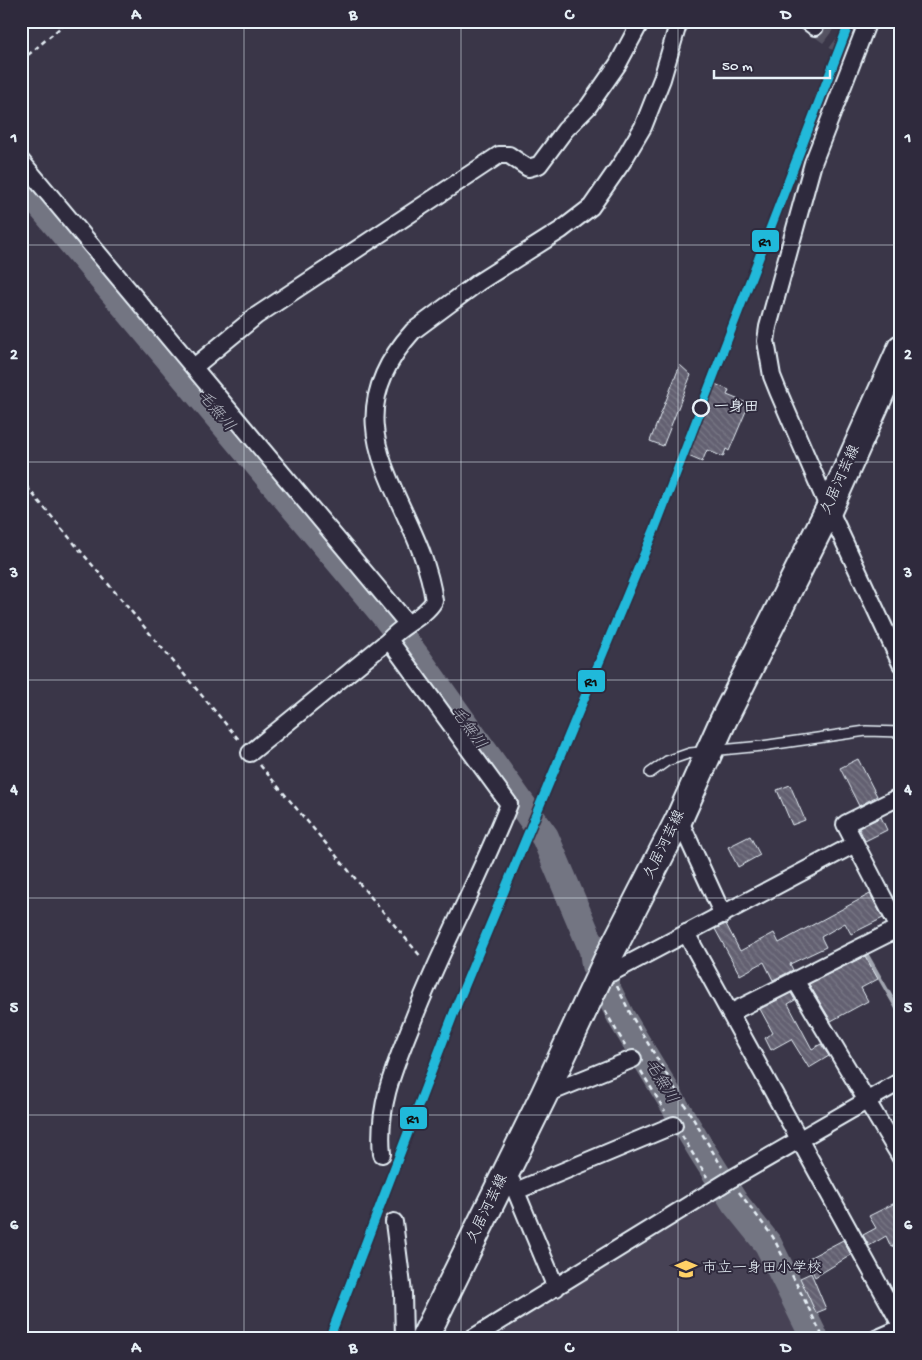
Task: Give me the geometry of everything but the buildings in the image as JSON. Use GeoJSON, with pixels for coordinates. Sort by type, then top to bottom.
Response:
{"type":"FeatureCollection","features":[{"type":"Feature","properties":{"kind":"main road","name":"久居河芸線"},"geometry":{"type":"LineString","coordinates":[[424,1339],[512,1180],[544,1095],[679,819],[710,750],[829,509],[901,348]]}},
{"type":"Feature","properties":{"kind":"street"},"geometry":{"type":"LineString","coordinates":[[194,367],[256,316],[500,155],[509,155],[532,169],[539,165],[565,130],[588,107],[618,64],[641,21]]}},
{"type":"Feature","properties":{"kind":"street"},"geometry":{"type":"LineString","coordinates":[[250,753],[406,624],[430,608],[434,601],[432,590],[419,551],[378,453],[374,420],[376,402],[384,374],[404,341],[413,331],[479,282],[561,230],[591,207],[623,161],[643,127],[662,79],[679,21]]}},
{"type":"Feature","properties":{"kind":"street"},"geometry":{"type":"LineString","coordinates":[[868,21],[813,163],[788,247],[766,341],[772,376],[778,391],[829,509],[901,664]]}},
{"type":"Feature","properties":{"kind":"street"},"geometry":{"type":"LineString","coordinates":[[21,161],[406,624]]}},
{"type":"Feature","properties":{"kind":"street"},"geometry":{"type":"LineString","coordinates":[[382,1154],[380,1130],[388,1082],[433,970],[491,849],[509,804],[390,639]]}},
{"type":"Feature","properties":{"kind":"street"},"geometry":{"type":"LineString","coordinates":[[730,1013],[900,927],[845,824],[901,796]]}},
{"type":"Feature","properties":{"kind":"street"},"geometry":{"type":"LineString","coordinates":[[679,819],[723,915]]}},
{"type":"Feature","properties":{"kind":"street"},"geometry":{"type":"LineString","coordinates":[[601,978],[855,844]]}},
{"type":"Feature","properties":{"kind":"street"},"geometry":{"type":"LineString","coordinates":[[686,933],[800,1138],[901,1326],[876,1339]]}},
{"type":"Feature","properties":{"kind":"street"},"geometry":{"type":"LineString","coordinates":[[795,980],[901,1158]]}},
{"type":"Feature","properties":{"kind":"street"},"geometry":{"type":"LineString","coordinates":[[544,1095],[632,1058]]}},
{"type":"Feature","properties":{"kind":"street"},"geometry":{"type":"LineString","coordinates":[[471,1339],[730,1179],[901,1081]]}},
{"type":"Feature","properties":{"kind":"street"},"geometry":{"type":"LineString","coordinates":[[556,1288],[512,1180],[674,1125]]}},
{"type":"Feature","properties":{"kind":"street"},"geometry":{"type":"LineString","coordinates":[[394,1222],[403,1293],[404,1339]]}},
{"type":"Feature","properties":{"kind":"lane"},"geometry":{"type":"LineString","coordinates":[[650,773],[675,758],[710,750],[762,746],[866,732],[901,732]]}},
{"type":"Feature","properties":{"kind":"path"},"geometry":{"type":"LineString","coordinates":[[21,61],[68,21]]}},
{"type":"Feature","properties":{"kind":"path"},"geometry":{"type":"LineString","coordinates":[[21,480],[433,970]]}},
{"type":"Feature","properties":{"kind":"path"},"geometry":{"type":"LineString","coordinates":[[601,978],[632,1058],[715,1190]]}},
{"type":"Feature","properties":{"kind":"path"},"geometry":{"type":"LineString","coordinates":[[601,978],[631,1015],[730,1179],[774,1237],[824,1339]]}},
{"type":"Feature","properties":{"kind":"shaded area","name":"市立一身田小学校"},"geometry":{"type":"Polygon","coordinates":[[[720,1196],[758,1244],[805,1339],[486,1339],[720,1196]]]}},
{"type":"Feature","properties":{"kind":"waterway","name":"毛無川"},"geometry":{"type":"LineString","coordinates":[[21,182],[387,618],[545,837],[593,950],[595,965],[621,1017],[735,1203],[768,1244],[815,1339]]}},
{"type":"Feature","properties":{"kind":"waterway"},"geometry":{"type":"LineString","coordinates":[[865,952],[901,1015]]}},
{"type":"Feature","properties":{"kind":"tunnel"},"geometry":{"type":"LineString","coordinates":[[815,27],[854,56]]}},
{"type":"Feature","properties":{"kind":"transit line","name":"R1"},"geometry":{"type":"LineString","coordinates":[[329,1339],[458,1002],[655,528],[850,21]]}},
{"type":"Feature","properties":{"kind":"place","name":"一身田"},"geometry":{"type":"Point","coordinates":[701,408]}},
{"type":"Feature","properties":{"kind":"place","name":"市立一身田小学校"},"geometry":{"type":"Point","coordinates":[686,1269]}}]}
